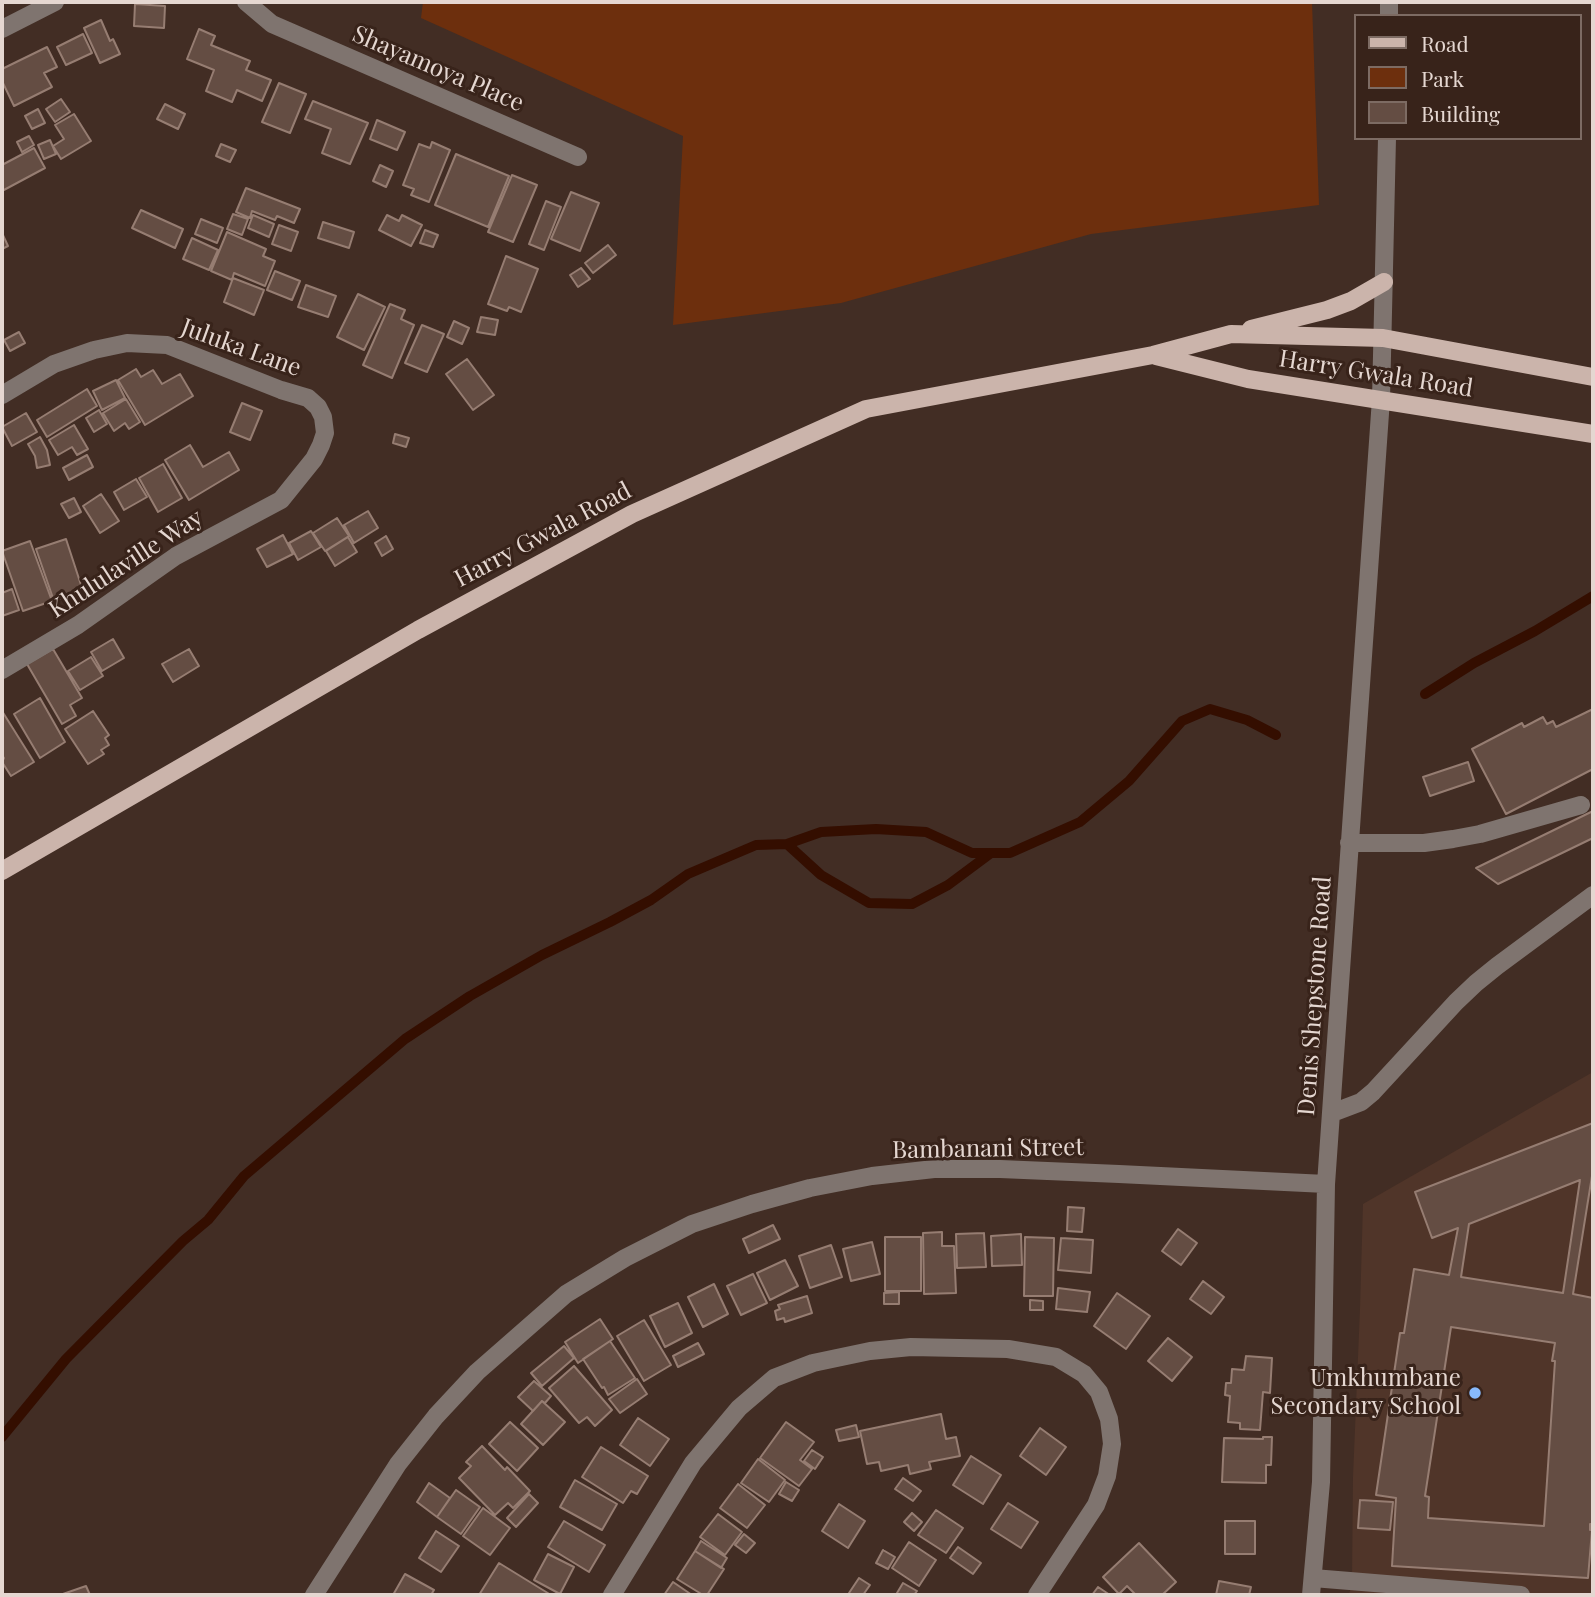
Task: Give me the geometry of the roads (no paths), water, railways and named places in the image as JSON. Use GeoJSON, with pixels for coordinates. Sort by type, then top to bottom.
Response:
{"type":"FeatureCollection","features":[{"type":"Feature","properties":{"kind":"main road"},"geometry":{"type":"LineString","coordinates":[[1231,334],[1327,310],[1351,301],[1384,282]]}},
{"type":"Feature","properties":{"kind":"main road","name":"Harry Gwala Road"},"geometry":{"type":"LineString","coordinates":[[2,871],[418,630],[632,514],[866,409],[1153,355],[1231,334],[1382,338],[1593,377]]}},
{"type":"Feature","properties":{"kind":"main road","name":"Harry Gwala Road"},"geometry":{"type":"LineString","coordinates":[[1153,355],[1248,379],[1593,434]]}},
{"type":"Feature","properties":{"kind":"street"},"geometry":{"type":"LineString","coordinates":[[2,29],[55,2]]}},
{"type":"Feature","properties":{"kind":"street","name":"Shayamoya Place"},"geometry":{"type":"LineString","coordinates":[[246,2],[272,24],[578,157]]}},
{"type":"Feature","properties":{"kind":"street"},"geometry":{"type":"LineString","coordinates":[[1382,338],[1387,140]]}},
{"type":"Feature","properties":{"kind":"street","name":"Denis Shepstone Road"},"geometry":{"type":"LineString","coordinates":[[1312,1587],[1321,1482],[1326,1184],[1381,399],[1382,338]]}},
{"type":"Feature","properties":{"kind":"street","name":"Juluka Lane"},"geometry":{"type":"LineString","coordinates":[[2,395],[54,364],[94,350],[127,343],[166,345],[308,398]]}},
{"type":"Feature","properties":{"kind":"street","name":"Khululaville Way"},"geometry":{"type":"LineString","coordinates":[[2,670],[78,625],[176,556],[281,500],[314,459],[325,433],[323,417],[318,407],[308,398]]}},
{"type":"Feature","properties":{"kind":"street"},"geometry":{"type":"LineString","coordinates":[[1349,843],[1424,843],[1453,839],[1581,805]]}},
{"type":"Feature","properties":{"kind":"street"},"geometry":{"type":"LineString","coordinates":[[1332,1113],[1361,1102],[1373,1092],[1476,983],[1593,895]]}},
{"type":"Feature","properties":{"kind":"street","name":"Bambanani Street"},"geometry":{"type":"LineString","coordinates":[[314,1595],[398,1464],[436,1416],[477,1372],[566,1294],[625,1258],[691,1224],[810,1188],[872,1176],[934,1169],[1000,1169],[1326,1184]]}},
{"type":"Feature","properties":{"kind":"street"},"geometry":{"type":"LineString","coordinates":[[612,1595],[693,1463],[738,1408],[774,1378],[813,1363],[870,1351],[911,1347],[1008,1349],[1056,1357],[1084,1374],[1099,1392],[1109,1419],[1112,1444],[1107,1476],[1096,1506],[1037,1595]]}},
{"type":"Feature","properties":{"kind":"street"},"geometry":{"type":"LineString","coordinates":[[1312,1587],[1521,1595]]}},
{"type":"Feature","properties":{"kind":"waterway"},"geometry":{"type":"LineString","coordinates":[[1425,694],[1593,596]]}},
{"type":"Feature","properties":{"kind":"waterway"},"geometry":{"type":"LineString","coordinates":[[2,1437],[66,1359],[183,1241],[208,1220],[244,1176],[405,1039],[470,996],[542,955],[651,900],[688,874],[756,845],[787,844],[821,832],[876,829],[926,832],[972,853],[1010,853],[1080,822],[1129,781],[1182,721],[1210,709],[1247,720],[1276,735]]}},
{"type":"Feature","properties":{"kind":"waterway"},"geometry":{"type":"LineString","coordinates":[[787,844],[821,875],[869,903],[912,904],[948,885],[991,853]]}},
{"type":"Feature","properties":{"kind":"place","name":"Umkhumbane Secondary School"},"geometry":{"type":"Point","coordinates":[1475,1393]}}]}
